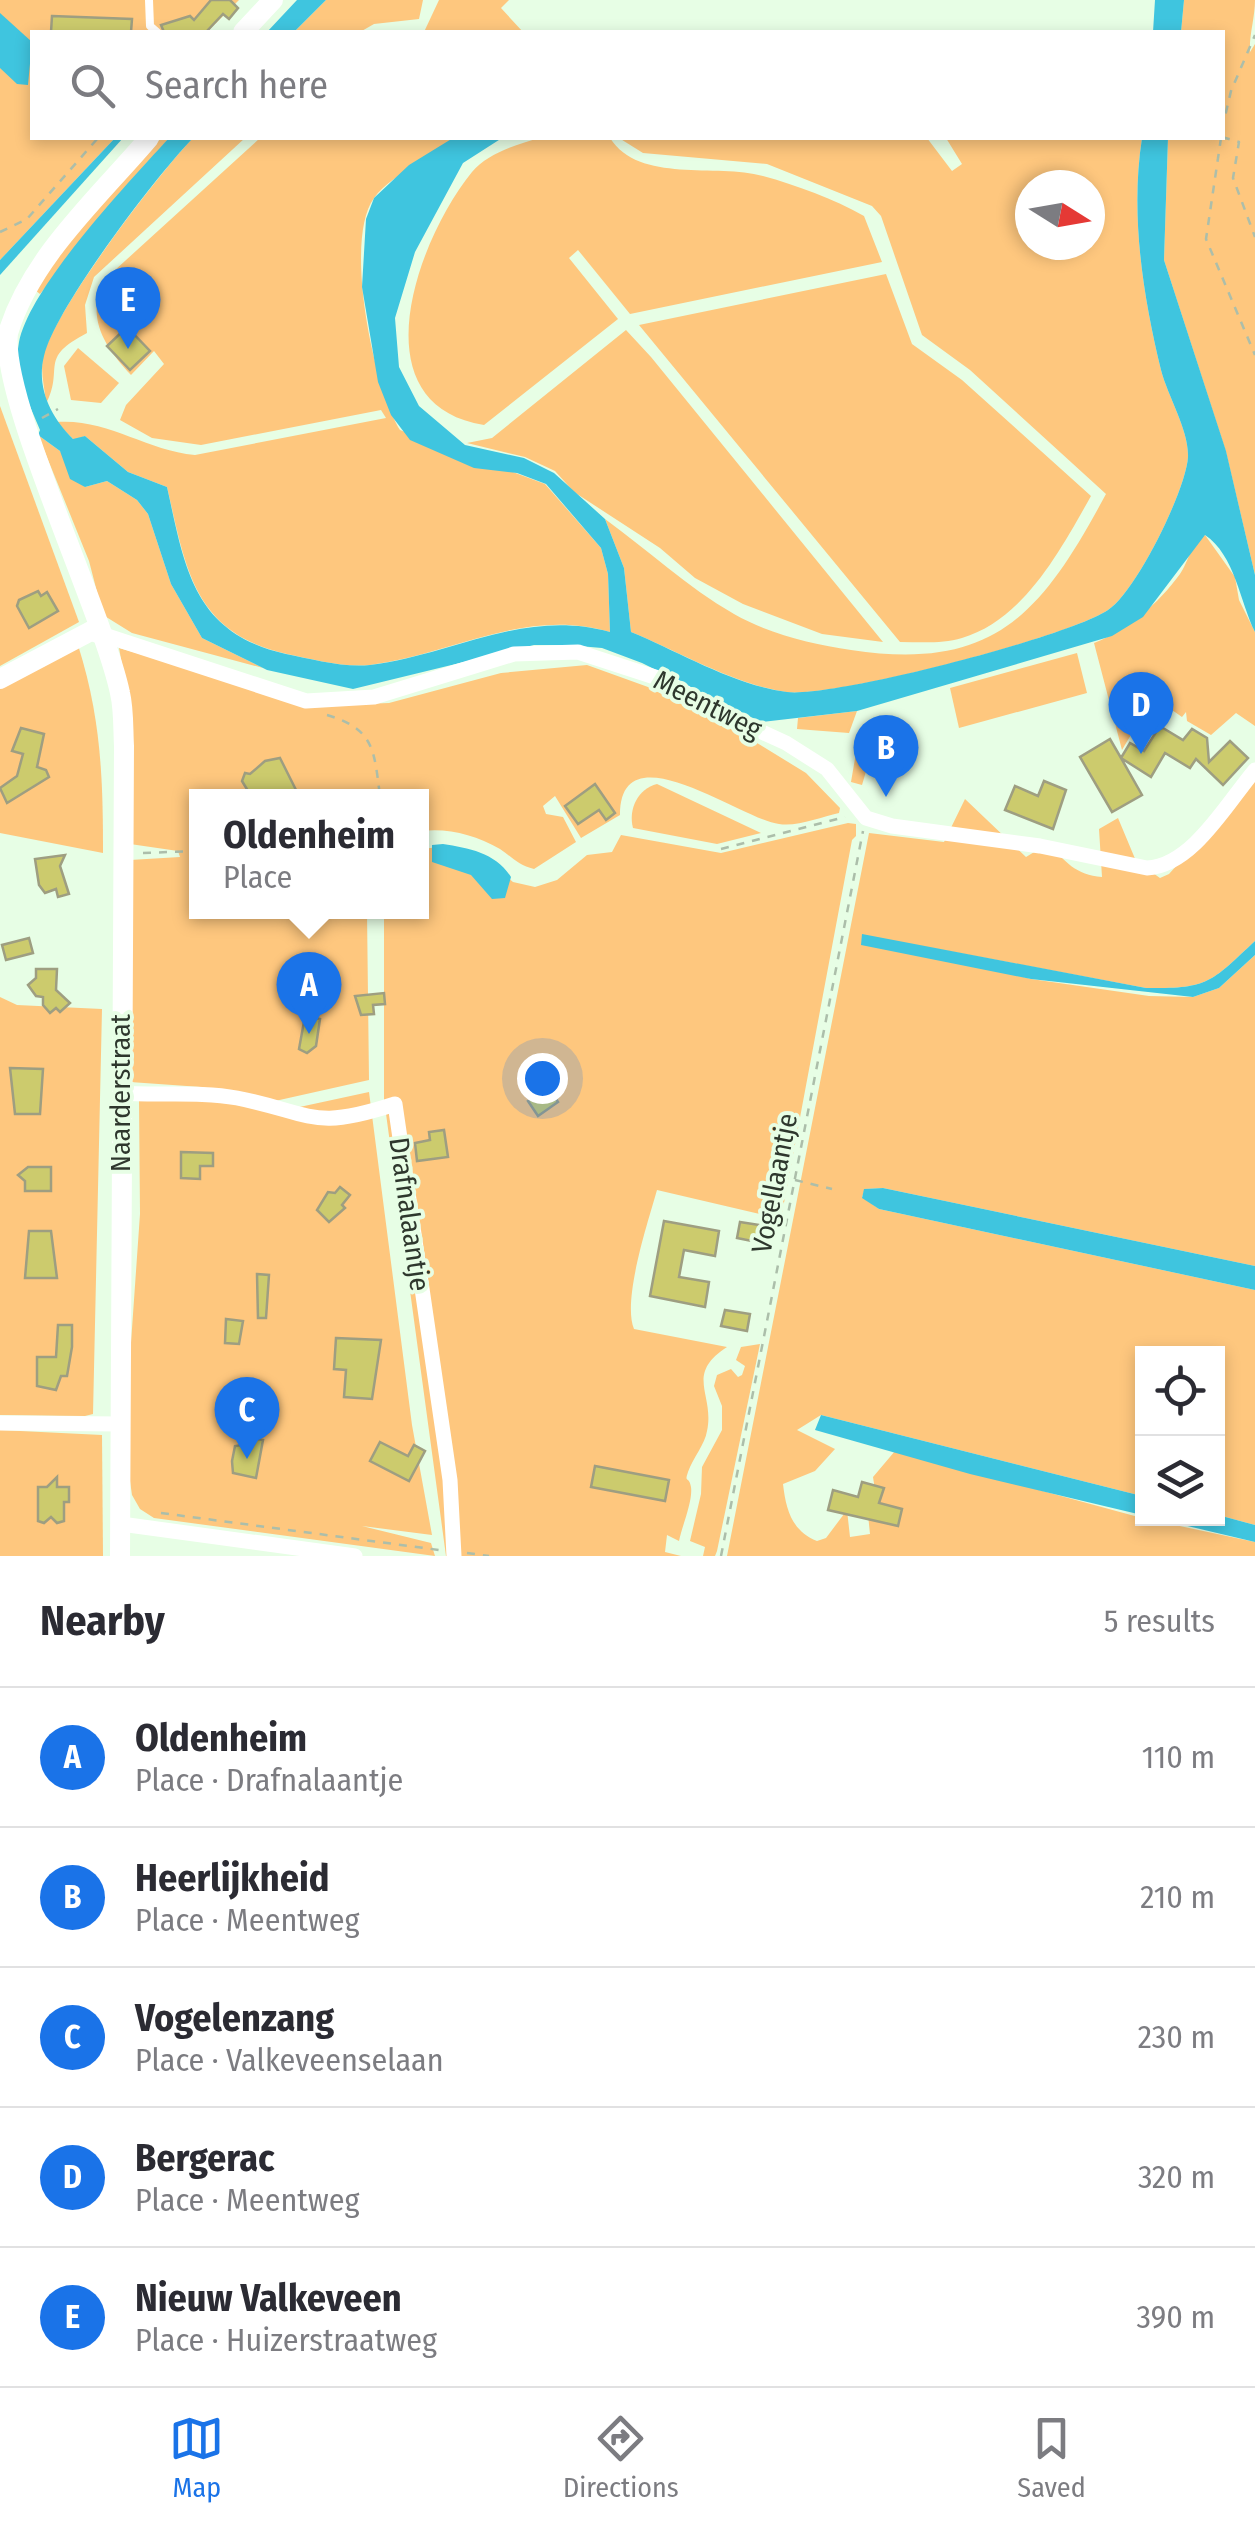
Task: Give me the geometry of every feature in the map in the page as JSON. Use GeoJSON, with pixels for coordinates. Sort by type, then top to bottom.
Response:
{"type":"FeatureCollection","features":[{"type":"Feature","properties":{"kind":"street"},"geometry":{"type":"LineString","coordinates":[[245,30],[273,0]]}},
{"type":"Feature","properties":{"kind":"street","name":"Naarderstraat"},"geometry":{"type":"LineString","coordinates":[[120,1556],[114,1090],[123,852],[121,694],[7,379],[7,335],[42,264],[147,140]]}},
{"type":"Feature","properties":{"kind":"street"},"geometry":{"type":"LineString","coordinates":[[0,680],[91,631],[101,634]]}},
{"type":"Feature","properties":{"kind":"street","name":"Meentweg"},"geometry":{"type":"LineString","coordinates":[[101,634],[306,701],[374,697],[514,654],[578,652],[664,680],[720,714],[786,743],[827,769],[862,813]]}},
{"type":"Feature","properties":{"kind":"street"},"geometry":{"type":"LineString","coordinates":[[862,813],[906,828],[1162,867],[1181,857],[1255,770]]}},
{"type":"Feature","properties":{"kind":"street","name":"Drafnalaantje"},"geometry":{"type":"LineString","coordinates":[[114,1090],[235,1098],[323,1121],[350,1119],[395,1104],[450,1480],[454,1554]]}},
{"type":"Feature","properties":{"kind":"street"},"geometry":{"type":"LineString","coordinates":[[0,1424],[120,1424]]}},
{"type":"Feature","properties":{"kind":"street"},"geometry":{"type":"LineString","coordinates":[[121,1524],[356,1556]]}},
{"type":"Feature","properties":{"kind":"lane"},"geometry":{"type":"LineString","coordinates":[[149,0],[150,26],[155,30]]}},
{"type":"Feature","properties":{"kind":"path"},"geometry":{"type":"LineString","coordinates":[[1225,114],[1230,91],[1255,36]]}},
{"type":"Feature","properties":{"kind":"path"},"geometry":{"type":"LineString","coordinates":[[1225,138],[1239,142],[1233,178],[1255,237]]}},
{"type":"Feature","properties":{"kind":"path"},"geometry":{"type":"LineString","coordinates":[[0,232],[28,219],[96,140]]}},
{"type":"Feature","properties":{"kind":"path"},"geometry":{"type":"LineString","coordinates":[[1222,140],[1206,239],[1255,355]]}},
{"type":"Feature","properties":{"kind":"path"},"geometry":{"type":"LineString","coordinates":[[32,424],[58,409]]}},
{"type":"Feature","properties":{"kind":"path"},"geometry":{"type":"LineString","coordinates":[[306,701],[320,713],[350,722],[370,740],[379,789]]}},
{"type":"Feature","properties":{"kind":"path"},"geometry":{"type":"LineString","coordinates":[[721,849],[862,813]]}},
{"type":"Feature","properties":{"kind":"path","name":"Vogellaantje"},"geometry":{"type":"LineString","coordinates":[[721,1556],[862,813]]}},
{"type":"Feature","properties":{"kind":"path"},"geometry":{"type":"LineString","coordinates":[[123,852],[189,851]]}},
{"type":"Feature","properties":{"kind":"path"},"geometry":{"type":"LineString","coordinates":[[795,1180],[832,1189]]}},
{"type":"Feature","properties":{"kind":"path"},"geometry":{"type":"LineString","coordinates":[[152,1526],[163,1510],[488,1556]]}},
{"type":"Feature","properties":{"kind":"shaded area"},"geometry":{"type":"Polygon","coordinates":[[[0,0],[239,0],[209,30],[30,30],[30,140],[113,140],[0,260],[0,0]]]}},
{"type":"Feature","properties":{"kind":"shaded area"},"geometry":{"type":"Polygon","coordinates":[[[326,0],[423,0],[419,19],[374,24],[364,30],[296,30],[326,0]]]}},
{"type":"Feature","properties":{"kind":"shaded area"},"geometry":{"type":"Polygon","coordinates":[[[439,0],[509,0],[501,8],[521,30],[425,30],[439,0]]]}},
{"type":"Feature","properties":{"kind":"shaded area"},"geometry":{"type":"Polygon","coordinates":[[[1184,0],[1255,0],[1250,52],[1255,44],[1255,575],[1226,452],[1164,260],[1168,140],[1225,140],[1225,30],[1181,30],[1184,0]]]}},
{"type":"Feature","properties":{"kind":"shaded area"},"geometry":{"type":"Polygon","coordinates":[[[159,140],[167,140],[40,294],[35,290],[62,249],[159,140]]]}},
{"type":"Feature","properties":{"kind":"shaded area"},"geometry":{"type":"Polygon","coordinates":[[[191,140],[243,140],[94,277],[85,305],[87,333],[57,357],[46,404],[43,357],[51,336],[86,277],[191,140]]]}},
{"type":"Feature","properties":{"kind":"shaded area"},"geometry":{"type":"Polygon","coordinates":[[[258,140],[450,140],[382,189],[365,219],[362,279],[381,382],[400,430],[545,484],[601,548],[608,574],[610,632],[548,625],[360,666],[287,654],[256,644],[231,630],[199,593],[181,544],[167,487],[128,472],[85,436],[74,440],[56,422],[109,429],[195,455],[386,418],[381,410],[201,445],[152,438],[120,420],[126,405],[164,364],[154,351],[131,375],[113,354],[98,320],[98,295],[103,281],[258,140]]]}},
{"type":"Feature","properties":{"kind":"shaded area"},"geometry":{"type":"Polygon","coordinates":[[[533,140],[612,140],[640,162],[659,167],[744,173],[802,188],[864,216],[882,262],[630,314],[578,250],[569,258],[618,319],[484,425],[445,411],[421,386],[410,353],[410,315],[418,276],[452,201],[479,165],[513,146],[533,140]]]}},
{"type":"Feature","properties":{"kind":"shaded area"},"geometry":{"type":"Polygon","coordinates":[[[622,140],[929,140],[952,171],[962,164],[947,140],[1142,140],[1137,196],[1144,284],[1161,370],[1185,436],[1188,457],[1179,492],[1158,539],[1132,583],[1108,610],[1047,635],[950,664],[851,686],[786,692],[746,682],[631,632],[624,568],[605,519],[700,592],[734,614],[776,633],[851,650],[943,652],[978,642],[1009,625],[1035,601],[1083,536],[1106,494],[970,370],[922,335],[881,216],[872,206],[767,164],[643,153],[622,140]]]}},
{"type":"Feature","properties":{"kind":"shaded area"},"geometry":{"type":"Polygon","coordinates":[[[886,274],[912,344],[962,380],[1091,496],[1053,559],[1022,599],[984,629],[954,640],[900,642],[639,325],[886,274]]]}},
{"type":"Feature","properties":{"kind":"shaded area"},"geometry":{"type":"Polygon","coordinates":[[[626,330],[883,642],[822,634],[743,604],[695,578],[660,548],[574,492],[555,471],[525,457],[467,443],[492,438],[626,330]]]}},
{"type":"Feature","properties":{"kind":"shaded area"},"geometry":{"type":"Polygon","coordinates":[[[78,348],[119,383],[101,403],[71,400],[64,366],[78,348]]]}},
{"type":"Feature","properties":{"kind":"shaded area"},"geometry":{"type":"Polygon","coordinates":[[[0,406],[79,622],[0,666],[0,406]]]}},
{"type":"Feature","properties":{"kind":"shaded area"},"geometry":{"type":"Polygon","coordinates":[[[38,435],[60,451],[85,487],[107,481],[137,500],[148,514],[171,584],[202,638],[263,668],[132,633],[103,615],[89,561],[38,435]]]}},
{"type":"Feature","properties":{"kind":"shaded area"},"geometry":{"type":"Polygon","coordinates":[[[1205,535],[1235,577],[1239,600],[1255,632],[1255,726],[1236,713],[1211,735],[1187,721],[1186,712],[1182,717],[1172,710],[1160,713],[1156,701],[1152,702],[1154,716],[1142,719],[1136,729],[1127,729],[1132,733],[1122,750],[1094,643],[1119,631],[1152,606],[1180,574],[1193,547],[1205,535]]]}},
{"type":"Feature","properties":{"kind":"shaded area"},"geometry":{"type":"Polygon","coordinates":[[[78,645],[92,698],[99,748],[103,853],[0,833],[0,688],[78,645]]]}},
{"type":"Feature","properties":{"kind":"shaded area"},"geometry":{"type":"Polygon","coordinates":[[[119,648],[265,690],[341,705],[389,703],[501,673],[587,665],[648,687],[749,738],[806,773],[840,808],[839,813],[801,823],[779,824],[685,785],[660,778],[639,779],[625,790],[620,815],[581,838],[555,796],[543,806],[546,814],[563,817],[576,842],[534,869],[471,836],[429,831],[429,789],[189,789],[189,919],[367,919],[369,1080],[275,1101],[201,1087],[130,1082],[130,860],[180,857],[178,851],[130,844],[130,708],[119,648]]]}},
{"type":"Feature","properties":{"kind":"shaded area"},"geometry":{"type":"Polygon","coordinates":[[[1077,653],[1087,693],[959,728],[950,688],[1077,653]]]}},
{"type":"Feature","properties":{"kind":"shaded area"},"geometry":{"type":"Polygon","coordinates":[[[857,711],[849,733],[797,729],[798,718],[857,711]]]}},
{"type":"Feature","properties":{"kind":"shaded area"},"geometry":{"type":"Polygon","coordinates":[[[857,747],[887,754],[883,772],[867,768],[862,785],[851,782],[857,747]]]}},
{"type":"Feature","properties":{"kind":"shaded area"},"geometry":{"type":"Polygon","coordinates":[[[1255,778],[1255,941],[1208,980],[1183,987],[1146,988],[862,935],[1031,979],[1149,996],[1193,997],[1219,988],[1255,955],[1255,1266],[883,1188],[865,1189],[862,1197],[879,1209],[1255,1290],[1255,1525],[1225,1517],[1225,1346],[1135,1346],[1135,1494],[821,1415],[797,1430],[835,1449],[815,1471],[783,1484],[792,1518],[802,1532],[817,1541],[826,1538],[847,1510],[850,1537],[870,1534],[867,1505],[877,1503],[873,1477],[895,1451],[1135,1516],[1135,1526],[1180,1526],[1255,1542],[1255,1556],[727,1556],[869,833],[944,842],[965,799],[1026,857],[1049,843],[1072,866],[1085,874],[1102,877],[1099,829],[1118,818],[1136,861],[1160,878],[1169,874],[1255,778]]]}},
{"type":"Feature","properties":{"kind":"shaded area"},"geometry":{"type":"Polygon","coordinates":[[[657,784],[761,833],[717,844],[633,828],[636,801],[657,784]]]}},
{"type":"Feature","properties":{"kind":"shaded area"},"geometry":{"type":"Polygon","coordinates":[[[856,824],[781,1219],[657,1190],[638,1261],[631,1300],[634,1329],[727,1347],[714,1357],[704,1376],[707,1431],[687,1476],[691,1493],[679,1541],[667,1535],[665,1552],[681,1556],[446,1556],[384,1099],[384,919],[429,919],[429,848],[439,847],[494,866],[513,882],[535,887],[557,880],[587,855],[612,852],[621,835],[721,853],[856,824]]]}},
{"type":"Feature","properties":{"kind":"shaded area"},"geometry":{"type":"Polygon","coordinates":[[[0,997],[17,1005],[102,1009],[93,1414],[85,1416],[0,1415],[0,997]]]}},
{"type":"Feature","properties":{"kind":"shaded area"},"geometry":{"type":"Polygon","coordinates":[[[369,1092],[412,1425],[432,1535],[362,1526],[431,1543],[435,1556],[154,1518],[140,1509],[132,1495],[128,1467],[127,1400],[140,1214],[139,1099],[210,1100],[281,1111],[369,1092]]]}},
{"type":"Feature","properties":{"kind":"shaded area"},"geometry":{"type":"Polygon","coordinates":[[[760,1344],[717,1551],[715,1556],[703,1556],[705,1547],[690,1541],[701,1494],[702,1467],[722,1430],[722,1406],[714,1386],[717,1375],[731,1369],[738,1377],[742,1375],[745,1366],[736,1360],[741,1347],[760,1344]]]}},
{"type":"Feature","properties":{"kind":"shaded area"},"geometry":{"type":"Polygon","coordinates":[[[0,1430],[102,1435],[103,1556],[0,1556],[0,1430]]]}},
{"type":"Feature","properties":{"kind":"water"},"geometry":{"type":"Polygon","coordinates":[[[297,0],[326,0],[296,30],[269,30],[297,0]]]}},
{"type":"Feature","properties":{"kind":"water"},"geometry":{"type":"Polygon","coordinates":[[[1155,0],[1184,0],[1181,30],[1153,30],[1155,0]]]}},
{"type":"Feature","properties":{"kind":"water"},"geometry":{"type":"Polygon","coordinates":[[[0,13],[30,40],[28,85],[17,84],[0,68],[0,13]]]}},
{"type":"Feature","properties":{"kind":"water"},"geometry":{"type":"Polygon","coordinates":[[[113,140],[121,140],[0,275],[0,260],[113,140]]]}},
{"type":"Feature","properties":{"kind":"water"},"geometry":{"type":"Polygon","coordinates":[[[167,140],[191,140],[133,211],[67,307],[44,356],[44,391],[52,412],[73,439],[85,436],[128,472],[167,487],[180,544],[198,593],[231,630],[255,644],[286,654],[360,666],[401,660],[518,629],[578,626],[610,632],[608,574],[601,548],[546,484],[517,473],[474,468],[410,440],[391,415],[378,382],[362,287],[366,219],[374,198],[409,165],[450,140],[499,140],[463,163],[415,252],[395,318],[399,367],[419,406],[465,445],[524,458],[554,473],[605,519],[624,568],[631,632],[727,675],[787,692],[851,686],[898,676],[1047,635],[1108,610],[1132,583],[1169,515],[1188,457],[1155,342],[1138,225],[1142,140],[1168,140],[1164,260],[1226,451],[1255,575],[1255,632],[1230,567],[1205,535],[1143,617],[1112,636],[857,711],[761,722],[642,663],[602,648],[567,645],[534,645],[353,689],[267,670],[202,638],[171,584],[148,514],[137,500],[107,481],[85,487],[70,479],[60,451],[38,435],[40,430],[20,376],[19,342],[41,293],[167,140]]]}},
{"type":"Feature","properties":{"kind":"water"},"geometry":{"type":"Polygon","coordinates":[[[432,845],[472,850],[498,862],[511,877],[505,898],[492,899],[471,875],[432,862],[432,845]]]}},
{"type":"Feature","properties":{"kind":"water"},"geometry":{"type":"Polygon","coordinates":[[[862,934],[1146,988],[1183,987],[1208,980],[1255,941],[1255,955],[1219,988],[1193,997],[1031,979],[861,945],[862,934]]]}},
{"type":"Feature","properties":{"kind":"water"},"geometry":{"type":"Polygon","coordinates":[[[883,1188],[1255,1266],[1255,1290],[879,1209],[862,1198],[864,1189],[883,1188]]]}},
{"type":"Feature","properties":{"kind":"water"},"geometry":{"type":"Polygon","coordinates":[[[821,1415],[1135,1494],[1135,1513],[970,1474],[815,1430],[821,1415]]]}},
{"type":"Feature","properties":{"kind":"water"},"geometry":{"type":"Polygon","coordinates":[[[1225,1517],[1255,1525],[1255,1542],[1188,1526],[1225,1526],[1225,1517]]]}},
{"type":"Feature","properties":{"kind":"building"},"geometry":{"type":"Polygon","coordinates":[[[211,0],[230,0],[238,8],[229,19],[223,14],[208,30],[163,30],[161,25],[190,16],[194,20],[211,0]]]}},
{"type":"Feature","properties":{"kind":"building"},"geometry":{"type":"Polygon","coordinates":[[[52,16],[132,19],[131,30],[51,30],[52,16]]]}},
{"type":"Feature","properties":{"kind":"building"},"geometry":{"type":"Polygon","coordinates":[[[127,327],[150,351],[130,370],[107,346],[127,327]]]}},
{"type":"Feature","properties":{"kind":"building"},"geometry":{"type":"Polygon","coordinates":[[[38,591],[41,596],[47,592],[58,611],[29,628],[17,606],[19,600],[38,591]]]}},
{"type":"Feature","properties":{"kind":"building"},"geometry":{"type":"Polygon","coordinates":[[[21,728],[44,734],[37,767],[46,770],[49,777],[7,803],[0,788],[17,776],[23,754],[12,751],[21,728]]]}},
{"type":"Feature","properties":{"kind":"building"},"geometry":{"type":"Polygon","coordinates":[[[1163,728],[1183,740],[1192,729],[1207,738],[1209,762],[1230,741],[1248,758],[1223,785],[1196,759],[1190,768],[1165,753],[1151,777],[1121,758],[1130,743],[1144,751],[1158,729],[1163,728]]]}},
{"type":"Feature","properties":{"kind":"building"},"geometry":{"type":"Polygon","coordinates":[[[1110,739],[1142,795],[1112,812],[1080,757],[1110,739]]]}},
{"type":"Feature","properties":{"kind":"building"},"geometry":{"type":"Polygon","coordinates":[[[280,758],[296,789],[247,789],[242,781],[245,773],[250,774],[265,761],[280,758]]]}},
{"type":"Feature","properties":{"kind":"building"},"geometry":{"type":"Polygon","coordinates":[[[1044,781],[1066,790],[1053,829],[1005,810],[1015,786],[1038,796],[1044,781]]]}},
{"type":"Feature","properties":{"kind":"building"},"geometry":{"type":"Polygon","coordinates":[[[595,784],[615,813],[606,820],[599,810],[578,824],[565,806],[595,784]]]}},
{"type":"Feature","properties":{"kind":"building"},"geometry":{"type":"Polygon","coordinates":[[[65,855],[60,866],[69,894],[58,897],[56,889],[45,893],[39,885],[35,859],[65,855]]]}},
{"type":"Feature","properties":{"kind":"building"},"geometry":{"type":"Polygon","coordinates":[[[29,938],[33,953],[6,960],[2,945],[29,938]]]}},
{"type":"Feature","properties":{"kind":"building"},"geometry":{"type":"Polygon","coordinates":[[[36,969],[57,969],[56,990],[70,1003],[60,1012],[56,1008],[50,1013],[43,1005],[43,997],[36,996],[28,985],[36,978],[36,969]]]}},
{"type":"Feature","properties":{"kind":"building"},"geometry":{"type":"Polygon","coordinates":[[[384,993],[385,1004],[373,1005],[374,1014],[361,1015],[355,996],[384,993]]]}},
{"type":"Feature","properties":{"kind":"building"},"geometry":{"type":"Polygon","coordinates":[[[305,1016],[320,1019],[316,1046],[307,1053],[299,1049],[305,1016]]]}},
{"type":"Feature","properties":{"kind":"building"},"geometry":{"type":"Polygon","coordinates":[[[10,1068],[43,1069],[40,1114],[15,1114],[10,1068]]]}},
{"type":"Feature","properties":{"kind":"building"},"geometry":{"type":"Polygon","coordinates":[[[548,1087],[558,1102],[538,1116],[528,1101],[548,1087]]]}},
{"type":"Feature","properties":{"kind":"building"},"geometry":{"type":"Polygon","coordinates":[[[444,1130],[448,1157],[417,1161],[415,1143],[430,1140],[429,1132],[444,1130]]]}},
{"type":"Feature","properties":{"kind":"building"},"geometry":{"type":"Polygon","coordinates":[[[181,1152],[213,1153],[213,1166],[200,1166],[200,1179],[181,1178],[181,1152]]]}},
{"type":"Feature","properties":{"kind":"building"},"geometry":{"type":"Polygon","coordinates":[[[28,1167],[51,1167],[51,1191],[25,1191],[25,1181],[18,1175],[28,1167]]]}},
{"type":"Feature","properties":{"kind":"building"},"geometry":{"type":"Polygon","coordinates":[[[340,1187],[350,1195],[342,1205],[345,1208],[329,1222],[317,1210],[328,1192],[335,1193],[340,1187]]]}},
{"type":"Feature","properties":{"kind":"building"},"geometry":{"type":"Polygon","coordinates":[[[664,1221],[719,1231],[715,1256],[684,1250],[679,1277],[709,1282],[705,1307],[650,1296],[664,1221]]]}},
{"type":"Feature","properties":{"kind":"building"},"geometry":{"type":"Polygon","coordinates":[[[740,1222],[766,1226],[762,1243],[737,1238],[740,1222]]]}},
{"type":"Feature","properties":{"kind":"building"},"geometry":{"type":"Polygon","coordinates":[[[29,1231],[51,1231],[57,1278],[25,1278],[29,1231]]]}},
{"type":"Feature","properties":{"kind":"building"},"geometry":{"type":"Polygon","coordinates":[[[257,1274],[269,1275],[266,1318],[258,1318],[257,1274]]]}},
{"type":"Feature","properties":{"kind":"building"},"geometry":{"type":"Polygon","coordinates":[[[725,1310],[750,1314],[747,1331],[721,1326],[725,1310]]]}},
{"type":"Feature","properties":{"kind":"building"},"geometry":{"type":"Polygon","coordinates":[[[226,1319],[243,1321],[239,1344],[225,1343],[226,1319]]]}},
{"type":"Feature","properties":{"kind":"building"},"geometry":{"type":"Polygon","coordinates":[[[58,1325],[72,1325],[72,1347],[67,1376],[61,1376],[56,1390],[37,1386],[37,1357],[56,1357],[58,1325]]]}},
{"type":"Feature","properties":{"kind":"building"},"geometry":{"type":"Polygon","coordinates":[[[336,1338],[381,1340],[372,1399],[344,1397],[346,1370],[334,1369],[336,1338]]]}},
{"type":"Feature","properties":{"kind":"building"},"geometry":{"type":"Polygon","coordinates":[[[251,1438],[263,1440],[256,1478],[233,1473],[235,1446],[250,1444],[251,1438]]]}},
{"type":"Feature","properties":{"kind":"building"},"geometry":{"type":"Polygon","coordinates":[[[380,1442],[408,1456],[414,1445],[425,1451],[409,1481],[370,1461],[380,1442]]]}},
{"type":"Feature","properties":{"kind":"building"},"geometry":{"type":"Polygon","coordinates":[[[595,1466],[669,1480],[665,1501],[591,1487],[595,1466]]]}},
{"type":"Feature","properties":{"kind":"building"},"geometry":{"type":"Polygon","coordinates":[[[57,1477],[57,1487],[69,1487],[64,1521],[57,1523],[51,1517],[44,1523],[38,1521],[38,1487],[47,1487],[57,1477]]]}},
{"type":"Feature","properties":{"kind":"building"},"geometry":{"type":"Polygon","coordinates":[[[862,1482],[884,1488],[879,1503],[902,1509],[898,1526],[828,1510],[833,1490],[858,1497],[862,1482]]]}},
{"type":"Feature","properties":{"kind":"place","name":"Nieuw Valkeveen"},"geometry":{"type":"Point","coordinates":[128,349]}},
{"type":"Feature","properties":{"kind":"place","name":"Bergerac"},"geometry":{"type":"Point","coordinates":[1141,754]}},
{"type":"Feature","properties":{"kind":"place","name":"Heerlijkheid"},"geometry":{"type":"Point","coordinates":[886,797]}},
{"type":"Feature","properties":{"kind":"place","name":"Oldenheim"},"geometry":{"type":"Point","coordinates":[309,1034]}},
{"type":"Feature","properties":{"kind":"place","name":"Vogelenzang"},"geometry":{"type":"Point","coordinates":[247,1459]}}]}
